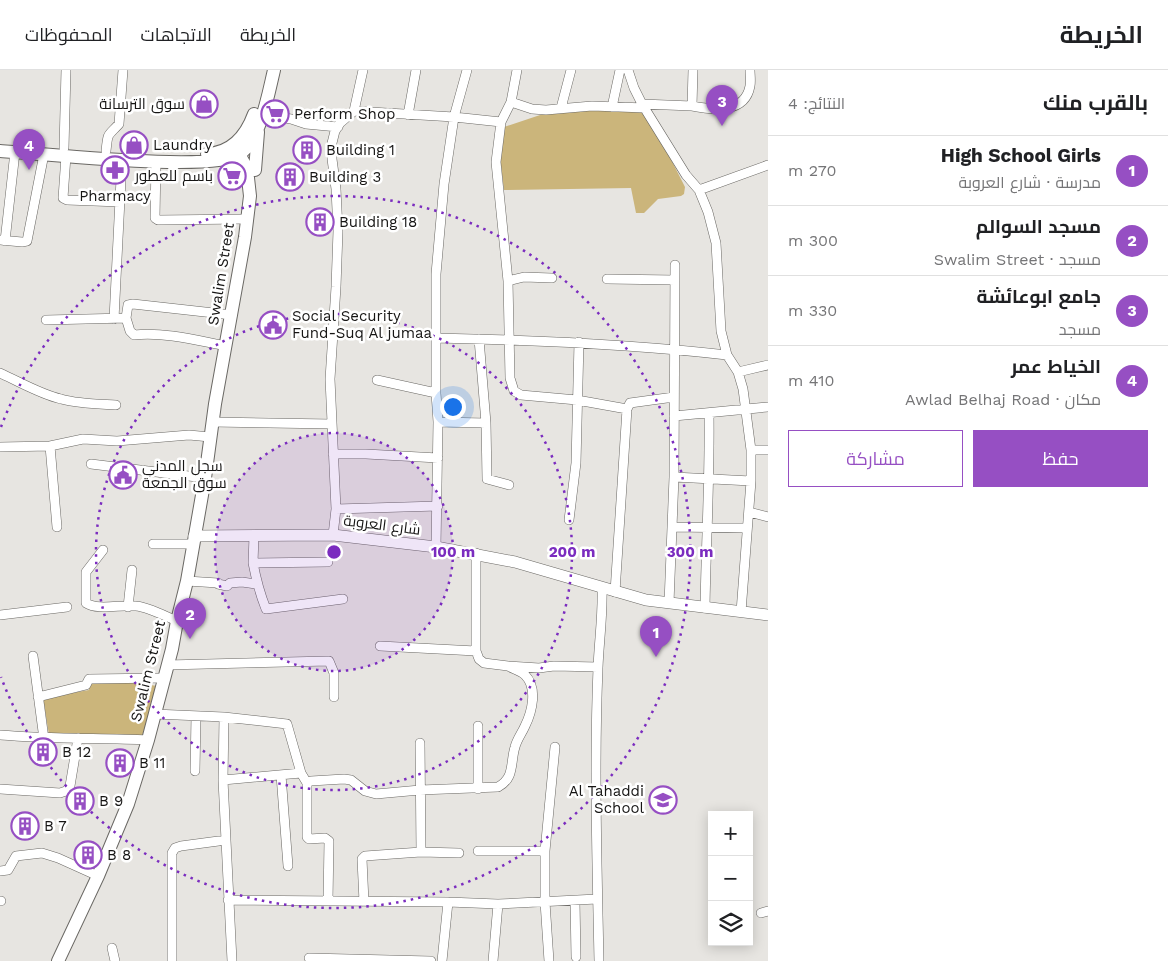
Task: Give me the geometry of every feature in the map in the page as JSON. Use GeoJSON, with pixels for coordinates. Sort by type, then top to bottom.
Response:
{"type":"FeatureCollection","features":[{"type":"Feature","properties":{"kind":"main road"},"geometry":{"type":"LineString","coordinates":[[0,143],[122,159],[215,161],[233,158],[247,131],[265,70]]}},
{"type":"Feature","properties":{"kind":"main road"},"geometry":{"type":"LineString","coordinates":[[0,151],[44,154],[106,151],[164,159],[214,154],[240,147],[255,134],[274,70]]}},
{"type":"Feature","properties":{"kind":"main road"},"geometry":{"type":"LineString","coordinates":[[215,161],[251,174],[260,118]]}},
{"type":"Feature","properties":{"kind":"main road","name":"Swalim Street"},"geometry":{"type":"LineString","coordinates":[[58,961],[98,876],[128,804],[148,740],[172,648],[176,620],[187,580],[205,478],[210,437],[247,219],[251,174],[240,147]]}},
{"type":"Feature","properties":{"kind":"street"},"geometry":{"type":"LineString","coordinates":[[66,70],[63,198],[67,200],[120,202]]}},
{"type":"Feature","properties":{"kind":"street"},"geometry":{"type":"LineString","coordinates":[[106,151],[108,135],[119,124],[123,70]]}},
{"type":"Feature","properties":{"kind":"street"},"geometry":{"type":"LineString","coordinates":[[333,534],[336,508],[330,378],[338,231],[332,143],[338,127],[354,111],[363,70]]}},
{"type":"Feature","properties":{"kind":"street"},"geometry":{"type":"LineString","coordinates":[[408,115],[416,70]]}},
{"type":"Feature","properties":{"kind":"street"},"geometry":{"type":"LineString","coordinates":[[436,546],[438,506],[436,392],[437,255],[444,184],[454,117],[467,70]]}},
{"type":"Feature","properties":{"kind":"street"},"geometry":{"type":"LineString","coordinates":[[517,70],[511,102],[501,122],[496,162],[508,281],[510,378],[514,391],[521,395],[577,400],[627,409]]}},
{"type":"Feature","properties":{"kind":"street"},"geometry":{"type":"LineString","coordinates":[[561,108],[571,70]]}},
{"type":"Feature","properties":{"kind":"street"},"geometry":{"type":"LineString","coordinates":[[612,107],[620,70]]}},
{"type":"Feature","properties":{"kind":"street"},"geometry":{"type":"LineString","coordinates":[[628,70],[634,88],[644,106],[686,175],[699,190],[708,212],[716,243],[721,330],[727,355],[738,372],[746,408],[751,450],[751,481],[741,612]]}},
{"type":"Feature","properties":{"kind":"street"},"geometry":{"type":"LineString","coordinates":[[692,106],[694,70]]}},
{"type":"Feature","properties":{"kind":"street"},"geometry":{"type":"LineString","coordinates":[[511,102],[532,110],[644,106],[692,106],[724,110],[739,105],[746,96],[750,87],[750,70]]}},
{"type":"Feature","properties":{"kind":"street"},"geometry":{"type":"LineString","coordinates":[[354,111],[501,122]]}},
{"type":"Feature","properties":{"kind":"street"},"geometry":{"type":"LineString","coordinates":[[260,118],[291,119],[306,124],[338,127]]}},
{"type":"Feature","properties":{"kind":"street"},"geometry":{"type":"LineString","coordinates":[[15,152],[3,241],[27,241],[44,154]]}},
{"type":"Feature","properties":{"kind":"street"},"geometry":{"type":"LineString","coordinates":[[114,319],[122,159]]}},
{"type":"Feature","properties":{"kind":"street"},"geometry":{"type":"LineString","coordinates":[[164,159],[155,218],[158,220],[247,219]]}},
{"type":"Feature","properties":{"kind":"street"},"geometry":{"type":"LineString","coordinates":[[699,190],[768,165]]}},
{"type":"Feature","properties":{"kind":"street"},"geometry":{"type":"LineString","coordinates":[[669,603],[674,477],[675,265]]}},
{"type":"Feature","properties":{"kind":"street"},"geometry":{"type":"LineString","coordinates":[[508,281],[524,277],[552,278]]}},
{"type":"Feature","properties":{"kind":"street"},"geometry":{"type":"LineString","coordinates":[[607,279],[675,280]]}},
{"type":"Feature","properties":{"kind":"street"},"geometry":{"type":"LineString","coordinates":[[226,346],[178,336],[158,334],[134,335],[130,331],[126,318],[127,308],[128,305],[133,304],[232,315]]}},
{"type":"Feature","properties":{"kind":"street"},"geometry":{"type":"LineString","coordinates":[[46,320],[126,318]]}},
{"type":"Feature","properties":{"kind":"street"},"geometry":{"type":"LineString","coordinates":[[436,338],[579,342],[727,355]]}},
{"type":"Feature","properties":{"kind":"street"},"geometry":{"type":"LineString","coordinates":[[479,339],[486,422],[487,479],[509,485]]}},
{"type":"Feature","properties":{"kind":"street"},"geometry":{"type":"LineString","coordinates":[[569,520],[576,463],[579,342]]}},
{"type":"Feature","properties":{"kind":"street"},"geometry":{"type":"LineString","coordinates":[[738,372],[768,365]]}},
{"type":"Feature","properties":{"kind":"street"},"geometry":{"type":"LineString","coordinates":[[0,373],[60,399],[116,405]]}},
{"type":"Feature","properties":{"kind":"street"},"geometry":{"type":"LineString","coordinates":[[377,380],[436,392]]}},
{"type":"Feature","properties":{"kind":"street"},"geometry":{"type":"LineString","coordinates":[[615,592],[627,409],[630,403],[674,397]]}},
{"type":"Feature","properties":{"kind":"street"},"geometry":{"type":"LineString","coordinates":[[674,416],[768,407]]}},
{"type":"Feature","properties":{"kind":"street"},"geometry":{"type":"LineString","coordinates":[[705,608],[710,478],[709,413]]}},
{"type":"Feature","properties":{"kind":"street"},"geometry":{"type":"LineString","coordinates":[[213,422],[332,424]]}},
{"type":"Feature","properties":{"kind":"street"},"geometry":{"type":"LineString","coordinates":[[438,422],[486,422]]}},
{"type":"Feature","properties":{"kind":"street"},"geometry":{"type":"LineString","coordinates":[[0,448],[50,446],[82,439],[117,441],[189,435],[210,437]]}},
{"type":"Feature","properties":{"kind":"street"},"geometry":{"type":"LineString","coordinates":[[50,446],[57,528]]}},
{"type":"Feature","properties":{"kind":"street"},"geometry":{"type":"LineString","coordinates":[[751,450],[768,450]]}},
{"type":"Feature","properties":{"kind":"street"},"geometry":{"type":"LineString","coordinates":[[333,454],[438,458]]}},
{"type":"Feature","properties":{"kind":"street"},"geometry":{"type":"LineString","coordinates":[[91,464],[205,478]]}},
{"type":"Feature","properties":{"kind":"street"},"geometry":{"type":"LineString","coordinates":[[674,477],[751,481]]}},
{"type":"Feature","properties":{"kind":"street"},"geometry":{"type":"LineString","coordinates":[[336,508],[438,506]]}},
{"type":"Feature","properties":{"kind":"street"},"geometry":{"type":"LineString","coordinates":[[749,512],[768,517]]}},
{"type":"Feature","properties":{"kind":"street"},"geometry":{"type":"LineString","coordinates":[[672,527],[746,528]]}},
{"type":"Feature","properties":{"kind":"street","name":"شارع العروبة"},"geometry":{"type":"LineString","coordinates":[[194,540],[333,534],[436,546],[515,562],[646,600],[767,615]]}},
{"type":"Feature","properties":{"kind":"street"},"geometry":{"type":"LineString","coordinates":[[254,536],[253,563],[256,584],[267,610],[343,599]]}},
{"type":"Feature","properties":{"kind":"street"},"geometry":{"type":"LineString","coordinates":[[153,544],[194,540]]}},
{"type":"Feature","properties":{"kind":"street"},"geometry":{"type":"LineString","coordinates":[[103,550],[86,572],[86,603],[110,607],[136,606],[176,620]]}},
{"type":"Feature","properties":{"kind":"street"},"geometry":{"type":"LineString","coordinates":[[476,553],[476,651],[479,659],[484,663],[508,666],[539,668],[554,666],[598,667]]}},
{"type":"Feature","properties":{"kind":"street"},"geometry":{"type":"LineString","coordinates":[[253,563],[328,562]]}},
{"type":"Feature","properties":{"kind":"street"},"geometry":{"type":"LineString","coordinates":[[128,607],[132,570]]}},
{"type":"Feature","properties":{"kind":"street"},"geometry":{"type":"LineString","coordinates":[[187,580],[218,582],[218,584],[227,586],[230,582],[256,584]]}},
{"type":"Feature","properties":{"kind":"street"},"geometry":{"type":"LineString","coordinates":[[599,961],[596,862],[598,667],[603,616],[602,588]]}},
{"type":"Feature","properties":{"kind":"street"},"geometry":{"type":"LineString","coordinates":[[0,615],[67,607]]}},
{"type":"Feature","properties":{"kind":"street"},"geometry":{"type":"LineString","coordinates":[[380,646],[476,651]]}},
{"type":"Feature","properties":{"kind":"street"},"geometry":{"type":"LineString","coordinates":[[33,656],[44,739]]}},
{"type":"Feature","properties":{"kind":"street"},"geometry":{"type":"LineString","coordinates":[[167,665],[329,661],[334,673],[334,697]]}},
{"type":"Feature","properties":{"kind":"street"},"geometry":{"type":"LineString","coordinates":[[307,783],[311,781],[351,780],[365,791],[376,794],[498,787],[505,783],[510,777],[515,746],[532,712],[533,700],[531,686],[525,675],[508,666]]}},
{"type":"Feature","properties":{"kind":"street"},"geometry":{"type":"LineString","coordinates":[[38,697],[86,685],[89,679],[164,678]]}},
{"type":"Feature","properties":{"kind":"street"},"geometry":{"type":"LineString","coordinates":[[154,714],[224,717],[287,724],[301,773],[307,783],[307,837],[309,839],[325,838],[330,841],[328,901]]}},
{"type":"Feature","properties":{"kind":"street"},"geometry":{"type":"LineString","coordinates":[[195,771],[196,716]]}},
{"type":"Feature","properties":{"kind":"street"},"geometry":{"type":"LineString","coordinates":[[224,717],[223,780],[232,961]]}},
{"type":"Feature","properties":{"kind":"street"},"geometry":{"type":"LineString","coordinates":[[478,726],[478,788]]}},
{"type":"Feature","properties":{"kind":"street"},"geometry":{"type":"LineString","coordinates":[[0,735],[44,739],[148,740]]}},
{"type":"Feature","properties":{"kind":"street"},"geometry":{"type":"LineString","coordinates":[[0,789],[60,793],[66,791],[70,786],[78,738]]}},
{"type":"Feature","properties":{"kind":"street"},"geometry":{"type":"LineString","coordinates":[[420,743],[421,852]]}},
{"type":"Feature","properties":{"kind":"street"},"geometry":{"type":"LineString","coordinates":[[549,961],[545,902],[545,851],[555,747]]}},
{"type":"Feature","properties":{"kind":"street"},"geometry":{"type":"LineString","coordinates":[[223,780],[301,773]]}},
{"type":"Feature","properties":{"kind":"street"},"geometry":{"type":"LineString","coordinates":[[281,775],[288,866]]}},
{"type":"Feature","properties":{"kind":"street"},"geometry":{"type":"LineString","coordinates":[[172,961],[172,853],[175,848],[181,846],[226,840]]}},
{"type":"Feature","properties":{"kind":"street"},"geometry":{"type":"LineString","coordinates":[[478,851],[545,851]]}},
{"type":"Feature","properties":{"kind":"street"},"geometry":{"type":"LineString","coordinates":[[364,902],[362,859],[365,856],[421,852],[459,853]]}},
{"type":"Feature","properties":{"kind":"street"},"geometry":{"type":"LineString","coordinates":[[0,871],[8,870],[14,858],[19,854],[42,853],[98,876]]}},
{"type":"Feature","properties":{"kind":"street"},"geometry":{"type":"LineString","coordinates":[[228,900],[498,904],[597,899]]}},
{"type":"Feature","properties":{"kind":"street"},"geometry":{"type":"LineString","coordinates":[[575,901],[576,957]]}},
{"type":"Feature","properties":{"kind":"street"},"geometry":{"type":"LineString","coordinates":[[442,961],[448,902]]}},
{"type":"Feature","properties":{"kind":"street"},"geometry":{"type":"LineString","coordinates":[[493,961],[498,904]]}},
{"type":"Feature","properties":{"kind":"street"},"geometry":{"type":"LineString","coordinates":[[112,948],[115,961]]}},
{"type":"Feature","properties":{"kind":"street"},"geometry":{"type":"LineString","coordinates":[[309,958],[431,961]]}},
{"type":"Feature","properties":{"kind":"shaded area"},"geometry":{"type":"Polygon","coordinates":[[[561,108],[645,108],[685,187],[684,194],[658,199],[644,213],[636,213],[631,188],[504,190],[500,158],[504,127],[561,108]]]}},
{"type":"Feature","properties":{"kind":"shaded area"},"geometry":{"type":"Polygon","coordinates":[[[109,680],[158,686],[142,736],[49,735],[43,698],[89,690],[90,681],[109,680]]]}},
{"type":"Feature","properties":{"kind":"place","name":"سوق الترسانة"},"geometry":{"type":"Point","coordinates":[204,104]}},
{"type":"Feature","properties":{"kind":"place","name":"Perform Shop"},"geometry":{"type":"Point","coordinates":[275,114]}},
{"type":"Feature","properties":{"kind":"place","name":"جامع ابوعائشة"},"geometry":{"type":"Point","coordinates":[722,126]}},
{"type":"Feature","properties":{"kind":"place","name":"Laundry"},"geometry":{"type":"Point","coordinates":[134,145]}},
{"type":"Feature","properties":{"kind":"place","name":"Building 1"},"geometry":{"type":"Point","coordinates":[307,150]}},
{"type":"Feature","properties":{"kind":"place","name":"الخياط عمر"},"geometry":{"type":"Point","coordinates":[29,170]}},
{"type":"Feature","properties":{"kind":"place","name":"Pharmacy"},"geometry":{"type":"Point","coordinates":[115,170]}},
{"type":"Feature","properties":{"kind":"place","name":"باسم للعطور"},"geometry":{"type":"Point","coordinates":[232,176]}},
{"type":"Feature","properties":{"kind":"place","name":"Building 3"},"geometry":{"type":"Point","coordinates":[290,177]}},
{"type":"Feature","properties":{"kind":"place","name":"Building 18"},"geometry":{"type":"Point","coordinates":[320,222]}},
{"type":"Feature","properties":{"kind":"place","name":"Social Security Fund-Suq Al jumaa"},"geometry":{"type":"Point","coordinates":[273,325]}},
{"type":"Feature","properties":{"kind":"place","name":"سجل المدني سوق الجمعة"},"geometry":{"type":"Point","coordinates":[123,475]}},
{"type":"Feature","properties":{"kind":"place","name":"مسجد السوالم"},"geometry":{"type":"Point","coordinates":[190,639]}},
{"type":"Feature","properties":{"kind":"place","name":"High School Girls"},"geometry":{"type":"Point","coordinates":[656,657]}},
{"type":"Feature","properties":{"kind":"place","name":"B 12"},"geometry":{"type":"Point","coordinates":[43,752]}},
{"type":"Feature","properties":{"kind":"place","name":"B 11"},"geometry":{"type":"Point","coordinates":[120,763]}},
{"type":"Feature","properties":{"kind":"place","name":"Al Tahaddi School"},"geometry":{"type":"Point","coordinates":[663,800]}},
{"type":"Feature","properties":{"kind":"place","name":"B 9"},"geometry":{"type":"Point","coordinates":[80,801]}},
{"type":"Feature","properties":{"kind":"place","name":"B 7"},"geometry":{"type":"Point","coordinates":[25,826]}},
{"type":"Feature","properties":{"kind":"place","name":"B 8"},"geometry":{"type":"Point","coordinates":[88,855]}}]}
